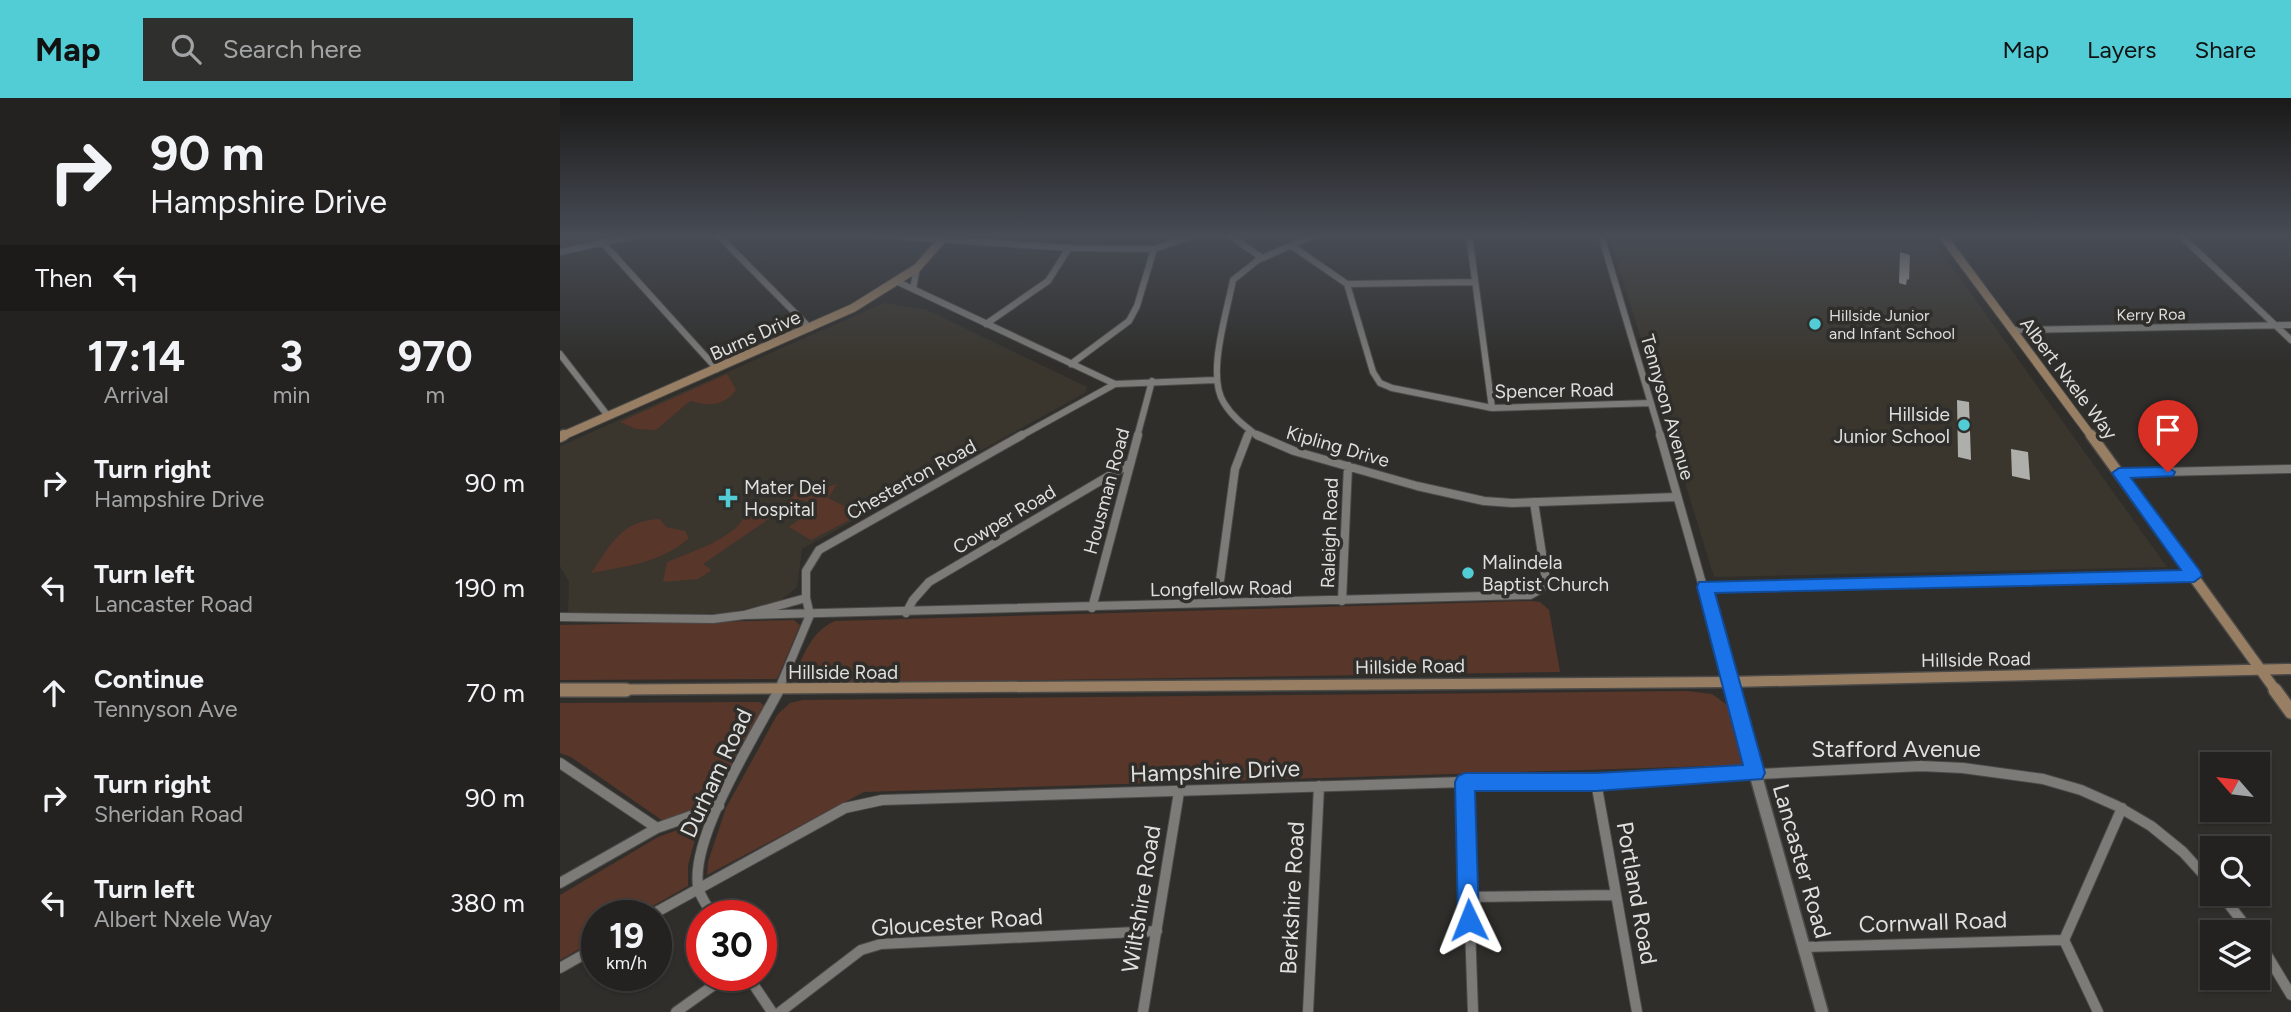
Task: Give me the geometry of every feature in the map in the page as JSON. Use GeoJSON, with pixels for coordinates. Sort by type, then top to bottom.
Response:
{"type":"FeatureCollection","features":[{"type":"Feature","properties":{"kind":"main road","name":"Burns Drive"},"geometry":{"type":"LineString","coordinates":[[560,437],[810,328],[904,278]]}},
{"type":"Feature","properties":{"kind":"main road","name":"Albert Nxele Way"},"geometry":{"type":"LineString","coordinates":[[1973,278],[2119,473],[2291,712]]}},
{"type":"Feature","properties":{"kind":"main road","name":"Hillside Road"},"geometry":{"type":"LineString","coordinates":[[560,690],[1730,682],[2291,669]]}},
{"type":"Feature","properties":{"kind":"street"},"geometry":{"type":"LineString","coordinates":[[634,278],[717,369]]}},
{"type":"Feature","properties":{"kind":"street"},"geometry":{"type":"LineString","coordinates":[[760,278],[810,328]]}},
{"type":"Feature","properties":{"kind":"street"},"geometry":{"type":"LineString","coordinates":[[913,289],[916,278]]}},
{"type":"Feature","properties":{"kind":"street"},"geometry":{"type":"LineString","coordinates":[[986,324],[1050,278]]}},
{"type":"Feature","properties":{"kind":"street"},"geometry":{"type":"LineString","coordinates":[[1071,364],[1129,321],[1137,306],[1145,278]]}},
{"type":"Feature","properties":{"kind":"street"},"geometry":{"type":"LineString","coordinates":[[898,282],[1115,384],[1215,380],[1235,278]]}},
{"type":"Feature","properties":{"kind":"street"},"geometry":{"type":"LineString","coordinates":[[1338,278],[1347,284],[1474,282]]}},
{"type":"Feature","properties":{"kind":"street"},"geometry":{"type":"LineString","coordinates":[[1474,278],[1492,408]]}},
{"type":"Feature","properties":{"kind":"street","name":"Tennyson Avenue"},"geometry":{"type":"LineString","coordinates":[[1614,278],[1705,587],[1730,682]]}},
{"type":"Feature","properties":{"kind":"street"},"geometry":{"type":"LineString","coordinates":[[2225,278],[2291,340]]}},
{"type":"Feature","properties":{"kind":"street","name":"Spencer Road"},"geometry":{"type":"LineString","coordinates":[[1347,284],[1373,372],[1380,383],[1408,393],[1492,408],[1651,403]]}},
{"type":"Feature","properties":{"kind":"street","name":"Kerry Roa"},"geometry":{"type":"LineString","coordinates":[[2012,330],[2291,325]]}},
{"type":"Feature","properties":{"kind":"street"},"geometry":{"type":"LineString","coordinates":[[560,355],[608,416]]}},
{"type":"Feature","properties":{"kind":"street","name":"Kipling Drive"},"geometry":{"type":"LineString","coordinates":[[1215,380],[1222,401],[1234,417],[1274,444],[1471,498],[1512,503],[1677,497]]}},
{"type":"Feature","properties":{"kind":"street","name":"Housman Road"},"geometry":{"type":"LineString","coordinates":[[1093,608],[1152,381]]}},
{"type":"Feature","properties":{"kind":"street","name":"Chesterton Road"},"geometry":{"type":"LineString","coordinates":[[810,615],[806,598],[806,571],[819,550],[1115,384]]}},
{"type":"Feature","properties":{"kind":"street"},"geometry":{"type":"LineString","coordinates":[[1217,603],[1235,468],[1251,431]]}},
{"type":"Feature","properties":{"kind":"street","name":"Cowper Road"},"geometry":{"type":"LineString","coordinates":[[906,613],[913,600],[929,582],[1129,464]]}},
{"type":"Feature","properties":{"kind":"street","name":"Raleigh Road"},"geometry":{"type":"LineString","coordinates":[[1342,601],[1348,466]]}},
{"type":"Feature","properties":{"kind":"street"},"geometry":{"type":"LineString","coordinates":[[2119,473],[2291,469]]}},
{"type":"Feature","properties":{"kind":"street","name":"Longfellow Road"},"geometry":{"type":"LineString","coordinates":[[744,615],[906,613],[1530,595],[1541,589],[1546,580],[1534,502]]}},
{"type":"Feature","properties":{"kind":"street"},"geometry":{"type":"LineString","coordinates":[[1705,587],[2194,576]]}},
{"type":"Feature","properties":{"kind":"street"},"geometry":{"type":"LineString","coordinates":[[560,617],[713,619],[744,615],[806,598]]}},
{"type":"Feature","properties":{"kind":"street"},"geometry":{"type":"LineString","coordinates":[[779,690],[810,615]]}},
{"type":"Feature","properties":{"kind":"street","name":"Lancaster Road"},"geometry":{"type":"LineString","coordinates":[[1730,682],[1822,1012]]}},
{"type":"Feature","properties":{"kind":"street","name":"Durham Road"},"geometry":{"type":"LineString","coordinates":[[698,888],[699,860],[719,806],[779,690]]}},
{"type":"Feature","properties":{"kind":"street"},"geometry":{"type":"LineString","coordinates":[[560,763],[657,828]]}},
{"type":"Feature","properties":{"kind":"street","name":"Stafford Avenue"},"geometry":{"type":"LineString","coordinates":[[1755,773],[1921,766],[1973,767],[2073,786],[2122,808],[2151,825],[2200,872]]}},
{"type":"Feature","properties":{"kind":"street","name":"Hampshire Drive"},"geometry":{"type":"LineString","coordinates":[[672,903],[845,808],[862,802],[1465,782],[1596,782],[1755,773]]}},
{"type":"Feature","properties":{"kind":"street"},"geometry":{"type":"LineString","coordinates":[[1465,782],[1474,1012]]}},
{"type":"Feature","properties":{"kind":"street","name":"Portland Road"},"geometry":{"type":"LineString","coordinates":[[1596,782],[1637,1012]]}},
{"type":"Feature","properties":{"kind":"street","name":"Berkshire Road"},"geometry":{"type":"LineString","coordinates":[[1308,1012],[1319,786]]}},
{"type":"Feature","properties":{"kind":"street","name":"Wiltshire Road"},"geometry":{"type":"LineString","coordinates":[[1143,1012],[1179,792]]}},
{"type":"Feature","properties":{"kind":"street"},"geometry":{"type":"LineString","coordinates":[[560,883],[657,828],[719,806]]}},
{"type":"Feature","properties":{"kind":"street"},"geometry":{"type":"LineString","coordinates":[[2098,1012],[2064,940],[2122,808]]}},
{"type":"Feature","properties":{"kind":"street"},"geometry":{"type":"LineString","coordinates":[[698,888],[704,900]]}},
{"type":"Feature","properties":{"kind":"street"},"geometry":{"type":"LineString","coordinates":[[1468,897],[1616,895]]}},
{"type":"Feature","properties":{"kind":"street"},"geometry":{"type":"LineString","coordinates":[[2230,906],[2241,920]]}},
{"type":"Feature","properties":{"kind":"street","name":"Gloucester Road"},"geometry":{"type":"LineString","coordinates":[[780,1012],[861,950],[881,944],[1157,931]]}},
{"type":"Feature","properties":{"kind":"street","name":"Cornwall Road"},"geometry":{"type":"LineString","coordinates":[[1804,947],[2064,940]]}},
{"type":"Feature","properties":{"kind":"street"},"geometry":{"type":"LineString","coordinates":[[560,968],[581,956]]}},
{"type":"Feature","properties":{"kind":"street"},"geometry":{"type":"LineString","coordinates":[[2270,960],[2291,995]]}},
{"type":"Feature","properties":{"kind":"street"},"geometry":{"type":"LineString","coordinates":[[676,1012],[706,991]]}},
{"type":"Feature","properties":{"kind":"street"},"geometry":{"type":"LineString","coordinates":[[758,991],[772,1012]]}},
{"type":"Feature","properties":{"kind":"shaded area","name":"Hillside Junior and Infant School"},"geometry":{"type":"Polygon","coordinates":[[[1622,278],[1960,278],[2167,567],[1714,577],[1622,278]]]}},
{"type":"Feature","properties":{"kind":"shaded area","name":"Mater Dei Hospital"},"geometry":{"type":"Polygon","coordinates":[[[884,303],[925,309],[1087,387],[1085,393],[802,549],[797,587],[780,601],[732,612],[707,614],[568,612],[569,582],[560,566],[560,446],[884,303]]]}},
{"type":"Feature","properties":{"kind":"shaded area"},"geometry":{"type":"Polygon","coordinates":[[[727,374],[736,390],[726,400],[715,404],[690,401],[656,430],[636,429],[620,422],[727,374]]]}},
{"type":"Feature","properties":{"kind":"shaded area"},"geometry":{"type":"Polygon","coordinates":[[[807,480],[805,489],[810,493],[837,484],[828,498],[856,512],[855,517],[811,540],[789,527],[816,507],[801,500],[782,507],[807,480]]]}},
{"type":"Feature","properties":{"kind":"shaded area"},"geometry":{"type":"Polygon","coordinates":[[[773,516],[703,564],[712,570],[698,579],[663,582],[667,562],[721,539],[739,525],[744,517],[773,516]]]}},
{"type":"Feature","properties":{"kind":"shaded area"},"geometry":{"type":"Polygon","coordinates":[[[660,519],[666,527],[685,531],[689,538],[655,558],[591,573],[626,529],[635,524],[660,519]]]}},
{"type":"Feature","properties":{"kind":"shaded area"},"geometry":{"type":"Polygon","coordinates":[[[1540,602],[1549,610],[1560,672],[803,684],[793,678],[814,637],[835,621],[1540,602]]]}},
{"type":"Feature","properties":{"kind":"shaded area"},"geometry":{"type":"Polygon","coordinates":[[[794,620],[800,625],[777,679],[560,680],[560,625],[794,620]]]}},
{"type":"Feature","properties":{"kind":"shaded area"},"geometry":{"type":"Polygon","coordinates":[[[1687,691],[1712,694],[1727,705],[1743,765],[864,792],[707,875],[708,862],[726,808],[777,715],[790,703],[803,700],[1687,691]]]}},
{"type":"Feature","properties":{"kind":"shaded area"},"geometry":{"type":"Polygon","coordinates":[[[760,702],[764,706],[712,803],[663,821],[571,757],[560,753],[560,703],[760,702]]]}},
{"type":"Feature","properties":{"kind":"shaded area"},"geometry":{"type":"Polygon","coordinates":[[[700,822],[688,865],[688,886],[663,900],[581,900],[581,948],[560,960],[560,895],[658,837],[700,822]]]}},
{"type":"Feature","properties":{"kind":"building"},"geometry":{"type":"Polygon","coordinates":[[[1899,278],[1909,278],[1906,285],[1899,283],[1899,278]]]}},
{"type":"Feature","properties":{"kind":"building"},"geometry":{"type":"Polygon","coordinates":[[[1957,400],[1969,402],[1971,460],[1958,457],[1957,400]]]}},
{"type":"Feature","properties":{"kind":"building"},"geometry":{"type":"Polygon","coordinates":[[[2011,449],[2028,452],[2030,480],[2012,476],[2011,449]]]}},
{"type":"Feature","properties":{"kind":"place","name":"Hillside Junior and Infant School"},"geometry":{"type":"Point","coordinates":[1815,324]}},
{"type":"Feature","properties":{"kind":"place","name":"Hillside Junior School"},"geometry":{"type":"Point","coordinates":[1964,425]}},
{"type":"Feature","properties":{"kind":"place","name":"Mater Dei Hospital"},"geometry":{"type":"Point","coordinates":[728,498]}},
{"type":"Feature","properties":{"kind":"place","name":"Malindela Baptist Church"},"geometry":{"type":"Point","coordinates":[1468,573]}},
{"type":"Feature","properties":{"kind":"route"},"geometry":{"type":"LineString","coordinates":[[1469,920],[1465,782],[1596,782],[1755,773],[1705,587],[2194,576],[2119,473],[2168,472]]}}]}
